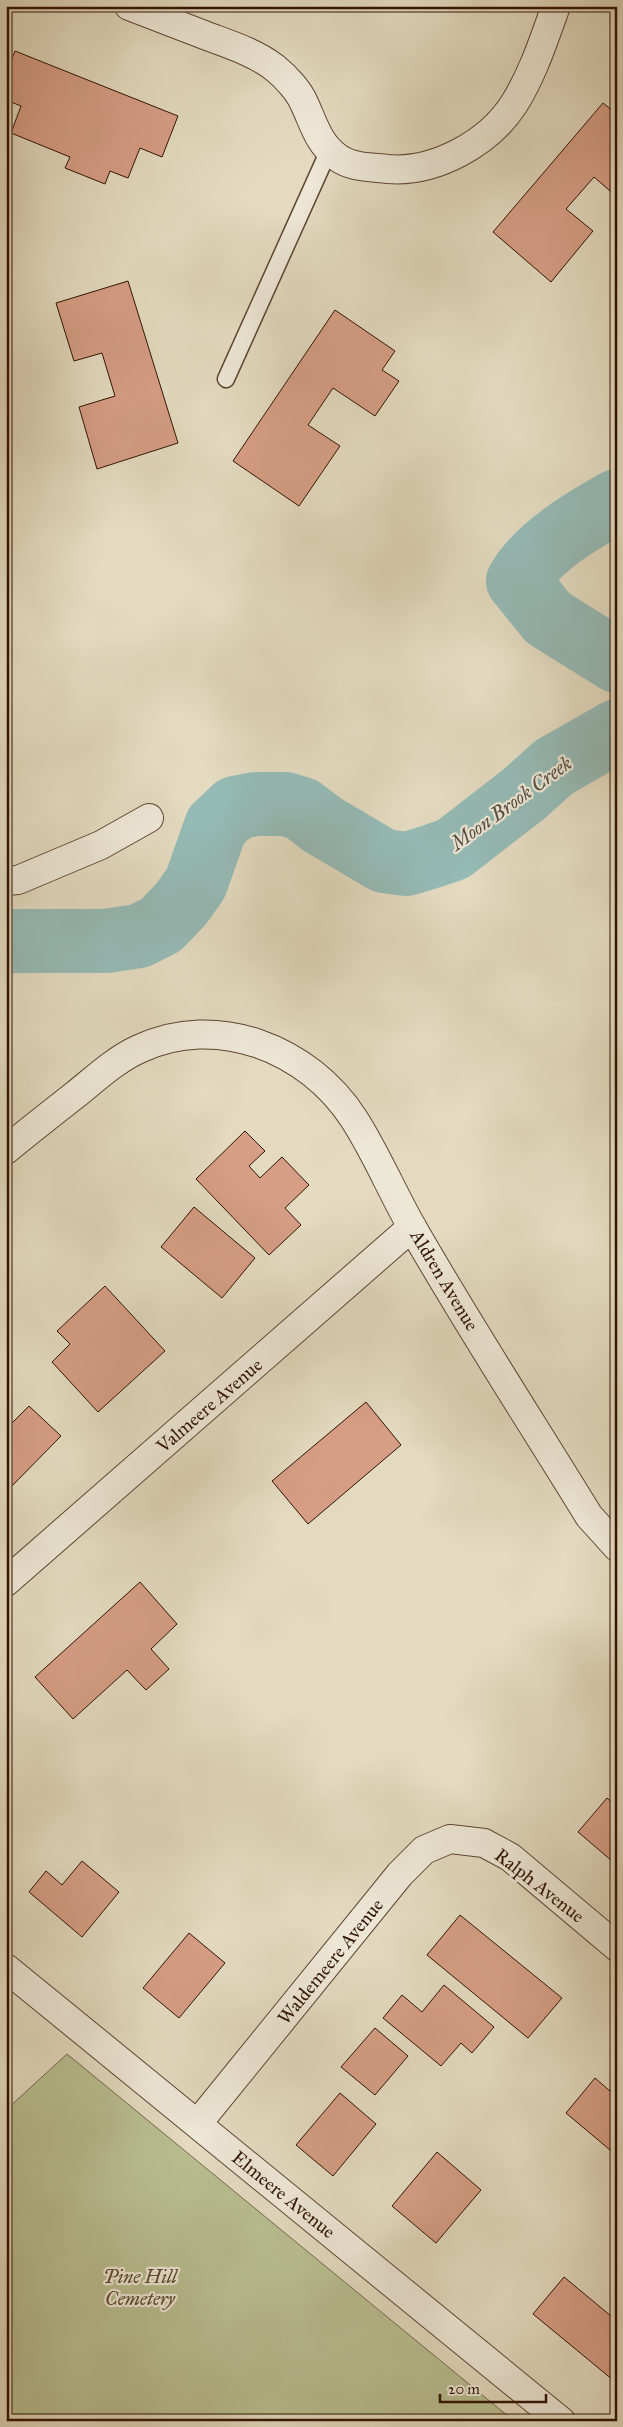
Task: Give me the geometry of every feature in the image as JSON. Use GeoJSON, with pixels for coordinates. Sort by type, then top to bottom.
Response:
{"type":"FeatureCollection","features":[{"type":"Feature","properties":{"kind":"street"},"geometry":{"type":"LineString","coordinates":[[129,6],[243,49],[275,68],[290,83],[304,102],[314,131],[329,150],[346,163],[354,166],[396,170],[427,167],[465,150],[491,130],[514,105],[531,73],[556,6]]}},
{"type":"Feature","properties":{"kind":"street"},"geometry":{"type":"LineString","coordinates":[[6,881],[18,880],[101,845],[148,818]]}},
{"type":"Feature","properties":{"kind":"street","name":"Aldren Avenue"},"geometry":{"type":"LineString","coordinates":[[6,1150],[108,1068],[139,1049],[174,1038],[211,1034],[250,1040],[290,1056],[329,1089],[353,1118],[412,1228],[589,1516],[617,1547]]}},
{"type":"Feature","properties":{"kind":"street","name":"Valmeere Avenue"},"geometry":{"type":"LineString","coordinates":[[6,1582],[412,1228]]}},
{"type":"Feature","properties":{"kind":"street","name":"Waldemeere Avenue"},"geometry":{"type":"LineString","coordinates":[[198,2123],[400,1874],[424,1850],[450,1839],[484,1843]]}},
{"type":"Feature","properties":{"kind":"street","name":"Ralph Avenue"},"geometry":{"type":"LineString","coordinates":[[484,1843],[510,1857],[617,1947]]}},
{"type":"Feature","properties":{"kind":"street","name":"Elmeere Avenue"},"geometry":{"type":"LineString","coordinates":[[6,1968],[562,2421]]}},
{"type":"Feature","properties":{"kind":"lane"},"geometry":{"type":"LineString","coordinates":[[226,379],[329,150]]}},
{"type":"Feature","properties":{"kind":"green space","name":"Pine Hill Cemetery"},"geometry":{"type":"Polygon","coordinates":[[[67,2054],[514,2421],[6,2421],[6,2110],[67,2054]]]}},
{"type":"Feature","properties":{"kind":"building"},"geometry":{"type":"Polygon","coordinates":[[[15,51],[178,116],[162,157],[140,148],[128,178],[110,171],[105,184],[65,168],[70,157],[11,133],[21,106],[6,100],[6,73],[15,51]]]}},
{"type":"Feature","properties":{"kind":"building"},"geometry":{"type":"Polygon","coordinates":[[[603,103],[617,114],[617,197],[594,177],[566,209],[593,231],[551,282],[493,232],[603,103]]]}},
{"type":"Feature","properties":{"kind":"building"},"geometry":{"type":"Polygon","coordinates":[[[128,281],[178,443],[97,469],[79,407],[115,396],[102,353],[74,361],[56,303],[128,281]]]}},
{"type":"Feature","properties":{"kind":"building"},"geometry":{"type":"Polygon","coordinates":[[[335,310],[395,351],[382,370],[399,381],[375,416],[333,388],[308,425],[340,446],[299,506],[233,461],[335,310]]]}},
{"type":"Feature","properties":{"kind":"building"},"geometry":{"type":"Polygon","coordinates":[[[245,1131],[265,1151],[249,1166],[260,1178],[282,1157],[309,1185],[285,1208],[301,1225],[269,1255],[196,1179],[245,1131]]]}},
{"type":"Feature","properties":{"kind":"building"},"geometry":{"type":"Polygon","coordinates":[[[194,1207],[255,1258],[222,1298],[161,1247],[194,1207]]]}},
{"type":"Feature","properties":{"kind":"building"},"geometry":{"type":"Polygon","coordinates":[[[105,1286],[165,1351],[98,1412],[52,1362],[70,1344],[57,1331],[105,1286]]]}},
{"type":"Feature","properties":{"kind":"building"},"geometry":{"type":"Polygon","coordinates":[[[366,1402],[401,1445],[308,1524],[272,1481],[366,1402]]]}},
{"type":"Feature","properties":{"kind":"building"},"geometry":{"type":"Polygon","coordinates":[[[29,1406],[61,1436],[8,1490],[6,1488],[6,1429],[29,1406]]]}},
{"type":"Feature","properties":{"kind":"building"},"geometry":{"type":"Polygon","coordinates":[[[140,1582],[177,1624],[151,1649],[169,1669],[146,1690],[127,1670],[73,1719],[35,1677],[140,1582]]]}},
{"type":"Feature","properties":{"kind":"building"},"geometry":{"type":"Polygon","coordinates":[[[607,1798],[617,1806],[617,1855],[612,1861],[578,1832],[607,1798]]]}},
{"type":"Feature","properties":{"kind":"building"},"geometry":{"type":"Polygon","coordinates":[[[82,1861],[119,1892],[82,1937],[29,1892],[46,1871],[62,1885],[82,1861]]]}},
{"type":"Feature","properties":{"kind":"building"},"geometry":{"type":"Polygon","coordinates":[[[460,1915],[562,1998],[528,2038],[427,1955],[460,1915]]]}},
{"type":"Feature","properties":{"kind":"building"},"geometry":{"type":"Polygon","coordinates":[[[189,1933],[225,1963],[179,2018],[143,1988],[189,1933]]]}},
{"type":"Feature","properties":{"kind":"building"},"geometry":{"type":"Polygon","coordinates":[[[444,1985],[494,2027],[472,2053],[461,2043],[441,2066],[383,2018],[402,1995],[422,2012],[444,1985]]]}},
{"type":"Feature","properties":{"kind":"building"},"geometry":{"type":"Polygon","coordinates":[[[375,2028],[408,2056],[375,2095],[341,2067],[375,2028]]]}},
{"type":"Feature","properties":{"kind":"building"},"geometry":{"type":"Polygon","coordinates":[[[595,2078],[610,2091],[617,2083],[616,2155],[566,2113],[595,2078]]]}},
{"type":"Feature","properties":{"kind":"building"},"geometry":{"type":"Polygon","coordinates":[[[340,2093],[376,2124],[333,2176],[296,2145],[340,2093]]]}},
{"type":"Feature","properties":{"kind":"building"},"geometry":{"type":"Polygon","coordinates":[[[437,2152],[481,2190],[436,2243],[392,2206],[437,2152]]]}},
{"type":"Feature","properties":{"kind":"building"},"geometry":{"type":"Polygon","coordinates":[[[564,2277],[617,2321],[617,2375],[613,2380],[533,2314],[564,2277]]]}},
{"type":"Feature","properties":{"kind":"waterway","name":"Moon Brook Creek"},"geometry":{"type":"LineString","coordinates":[[617,501],[562,535],[537,557],[518,581],[548,618],[617,661]]}},
{"type":"Feature","properties":{"kind":"waterway","name":"Moon Brook Creek"},"geometry":{"type":"LineString","coordinates":[[6,941],[106,941],[139,936],[161,925],[181,904],[196,883],[216,826],[235,808],[256,804],[286,804],[302,809],[323,825],[384,861],[407,864],[433,856],[453,849],[524,794],[554,767],[617,731]]}}]}
